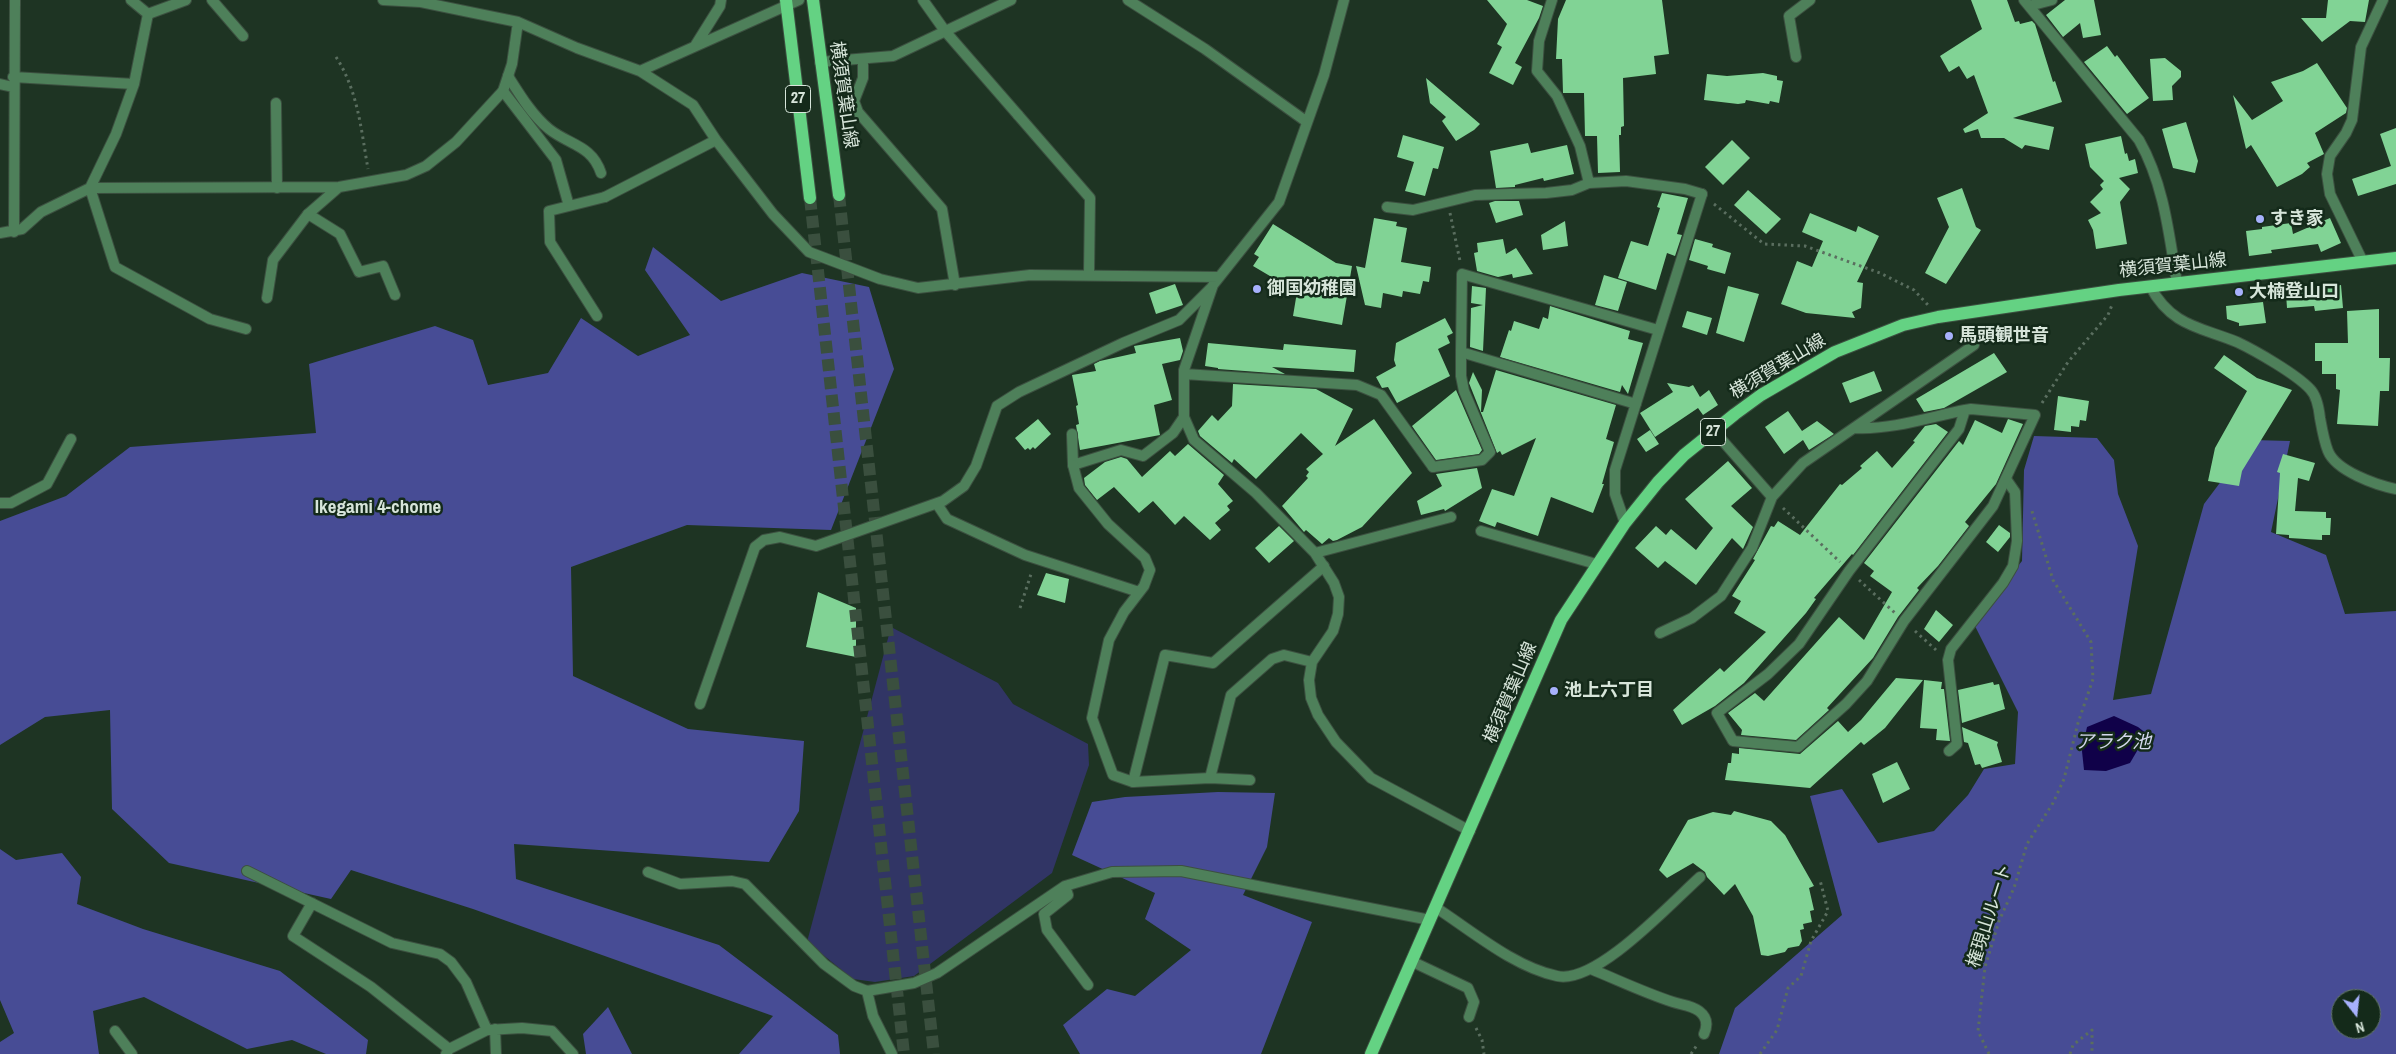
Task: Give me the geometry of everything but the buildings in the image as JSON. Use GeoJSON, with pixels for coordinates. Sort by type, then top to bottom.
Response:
{"type":"FeatureCollection","features":[{"type":"Feature","properties":{"kind":"main road","name":"横須賀葉山線"},"geometry":{"type":"LineString","coordinates":[[813,0],[839,195]]}},
{"type":"Feature","properties":{"kind":"main road","name":"27"},"geometry":{"type":"LineString","coordinates":[[786,3],[810,198]]}},
{"type":"Feature","properties":{"kind":"main road","name":"横須賀葉山線"},"geometry":{"type":"LineString","coordinates":[[1371,1054],[1413,962],[1435,907],[1561,620],[1596,564],[1625,523],[1684,455],[1714,431],[1761,395],[1835,352],[1903,325],[1938,316],[2150,286],[2396,258]]}},
{"type":"Feature","properties":{"kind":"street"},"geometry":{"type":"LineString","coordinates":[[14,232],[13,82],[15,0]]}},
{"type":"Feature","properties":{"kind":"street"},"geometry":{"type":"LineString","coordinates":[[131,0],[148,14]]}},
{"type":"Feature","properties":{"kind":"street"},"geometry":{"type":"LineString","coordinates":[[148,14],[186,0]]}},
{"type":"Feature","properties":{"kind":"street"},"geometry":{"type":"LineString","coordinates":[[212,0],[243,36]]}},
{"type":"Feature","properties":{"kind":"street"},"geometry":{"type":"LineString","coordinates":[[383,0],[421,1],[518,22],[577,48],[640,71],[693,105],[716,140],[773,214],[809,252],[880,279],[918,288],[1030,275],[1089,274],[1216,281]]}},
{"type":"Feature","properties":{"kind":"street"},"geometry":{"type":"LineString","coordinates":[[695,46],[720,6],[721,0]]}},
{"type":"Feature","properties":{"kind":"street"},"geometry":{"type":"LineString","coordinates":[[640,71],[786,3],[799,0]]}},
{"type":"Feature","properties":{"kind":"street"},"geometry":{"type":"LineString","coordinates":[[923,0],[945,30],[1090,198],[1089,274]]}},
{"type":"Feature","properties":{"kind":"street"},"geometry":{"type":"LineString","coordinates":[[820,62],[893,56],[927,42],[945,30],[1011,0]]}},
{"type":"Feature","properties":{"kind":"street"},"geometry":{"type":"LineString","coordinates":[[1128,0],[1205,49],[1307,122]]}},
{"type":"Feature","properties":{"kind":"street"},"geometry":{"type":"LineString","coordinates":[[700,704],[755,547],[764,540],[780,538],[816,546],[937,504],[964,486],[976,466],[998,406],[1027,388],[1123,343],[1180,320],[1216,281],[1279,202],[1324,76],[1344,0]]}},
{"type":"Feature","properties":{"kind":"street"},"geometry":{"type":"LineString","coordinates":[[1552,0],[1539,41],[1537,71],[1557,96],[1580,146],[1589,183]]}},
{"type":"Feature","properties":{"kind":"street"},"geometry":{"type":"LineString","coordinates":[[1796,57],[1789,16],[1810,0]]}},
{"type":"Feature","properties":{"kind":"street"},"geometry":{"type":"LineString","coordinates":[[2026,3],[2052,0]]}},
{"type":"Feature","properties":{"kind":"street"},"geometry":{"type":"LineString","coordinates":[[2363,262],[2330,194],[2327,174],[2330,156],[2346,133],[2352,120],[2361,47],[2383,0]]}},
{"type":"Feature","properties":{"kind":"street"},"geometry":{"type":"LineString","coordinates":[[2026,3],[2139,140],[2151,161],[2161,190],[2177,283]]}},
{"type":"Feature","properties":{"kind":"street"},"geometry":{"type":"LineString","coordinates":[[148,14],[134,84],[116,134],[90,188],[115,267],[210,319],[246,329]]}},
{"type":"Feature","properties":{"kind":"street"},"geometry":{"type":"LineString","coordinates":[[0,233],[14,232],[22,229],[40,212],[90,188],[339,188],[406,175],[426,166],[456,142],[503,91],[508,76],[518,22]]}},
{"type":"Feature","properties":{"kind":"street"},"geometry":{"type":"LineString","coordinates":[[863,59],[864,78],[854,102],[858,112],[942,209],[955,285]]}},
{"type":"Feature","properties":{"kind":"street"},"geometry":{"type":"LineString","coordinates":[[508,76],[525,103],[549,129],[589,152],[597,160],[601,173]]}},
{"type":"Feature","properties":{"kind":"street"},"geometry":{"type":"LineString","coordinates":[[0,84],[13,82],[134,84]]}},
{"type":"Feature","properties":{"kind":"street"},"geometry":{"type":"LineString","coordinates":[[503,91],[556,160],[569,206]]}},
{"type":"Feature","properties":{"kind":"street"},"geometry":{"type":"LineString","coordinates":[[276,103],[277,188]]}},
{"type":"Feature","properties":{"kind":"street"},"geometry":{"type":"LineString","coordinates":[[597,316],[550,242],[549,210],[605,197],[716,140]]}},
{"type":"Feature","properties":{"kind":"street"},"geometry":{"type":"LineString","coordinates":[[1387,206],[1413,210],[1475,195],[1572,190],[1589,183],[1626,181],[1685,189],[1702,194],[1614,470],[1614,494],[1625,523]]}},
{"type":"Feature","properties":{"kind":"street"},"geometry":{"type":"LineString","coordinates":[[267,298],[273,260],[308,214],[339,188]]}},
{"type":"Feature","properties":{"kind":"street"},"geometry":{"type":"LineString","coordinates":[[308,214],[340,234],[359,272],[383,266],[396,294]]}},
{"type":"Feature","properties":{"kind":"street"},"geometry":{"type":"LineString","coordinates":[[1184,374],[1357,385],[1381,396],[1433,467],[1482,460],[1490,452],[1464,391],[1461,376],[1462,274],[1658,330]]}},
{"type":"Feature","properties":{"kind":"street"},"geometry":{"type":"LineString","coordinates":[[1216,281],[1184,374],[1184,417],[1194,440],[1256,493],[1315,553],[1324,566],[1339,597],[1338,614],[1332,631],[1312,662],[1309,680],[1311,698],[1323,722],[1349,757],[1371,778],[1470,831]]}},
{"type":"Feature","properties":{"kind":"street"},"geometry":{"type":"LineString","coordinates":[[2150,286],[2159,303],[2192,327],[2236,342],[2254,351],[2312,390],[2318,404],[2328,452],[2335,462],[2362,478],[2396,489]]}},
{"type":"Feature","properties":{"kind":"street"},"geometry":{"type":"LineString","coordinates":[[1660,633],[1692,618],[1722,596],[1748,556],[1772,497],[1803,464],[1974,346]]}},
{"type":"Feature","properties":{"kind":"street"},"geometry":{"type":"LineString","coordinates":[[1461,352],[1636,404]]}},
{"type":"Feature","properties":{"kind":"street"},"geometry":{"type":"LineString","coordinates":[[1855,428],[1876,429],[1966,410],[2035,414],[1993,506],[1904,621],[1867,681],[1846,704],[1798,746],[1733,741],[1717,713],[1768,674],[1799,644],[1849,571],[1959,429],[1966,410]]}},
{"type":"Feature","properties":{"kind":"street"},"geometry":{"type":"LineString","coordinates":[[1073,465],[1121,450],[1143,456],[1172,433],[1184,417]]}},
{"type":"Feature","properties":{"kind":"street"},"geometry":{"type":"LineString","coordinates":[[1714,431],[1772,497]]}},
{"type":"Feature","properties":{"kind":"street"},"geometry":{"type":"LineString","coordinates":[[1072,434],[1073,465],[1079,488],[1108,524],[1144,558],[1150,570],[1139,592],[1124,612],[1109,640],[1092,718],[1113,775],[1133,782],[1210,778],[1250,780]]}},
{"type":"Feature","properties":{"kind":"street"},"geometry":{"type":"LineString","coordinates":[[0,503],[11,503],[47,484],[71,439]]}},
{"type":"Feature","properties":{"kind":"street"},"geometry":{"type":"LineString","coordinates":[[1949,751],[1957,744],[1948,660],[1951,649],[2003,583],[2013,566],[2017,541],[2016,492],[2006,479]]}},
{"type":"Feature","properties":{"kind":"street"},"geometry":{"type":"LineString","coordinates":[[937,504],[946,519],[1036,558],[1139,592]]}},
{"type":"Feature","properties":{"kind":"street"},"geometry":{"type":"LineString","coordinates":[[1315,553],[1451,517]]}},
{"type":"Feature","properties":{"kind":"street"},"geometry":{"type":"LineString","coordinates":[[1481,531],[1596,564]]}},
{"type":"Feature","properties":{"kind":"street"},"geometry":{"type":"LineString","coordinates":[[1133,782],[1165,655],[1213,663],[1324,566]]}},
{"type":"Feature","properties":{"kind":"street"},"geometry":{"type":"LineString","coordinates":[[1210,778],[1231,695],[1272,659],[1284,655],[1312,662]]}},
{"type":"Feature","properties":{"kind":"street"},"geometry":{"type":"LineString","coordinates":[[247,871],[392,944],[440,954],[451,962],[466,982],[491,1029],[496,1054]]}},
{"type":"Feature","properties":{"kind":"street"},"geometry":{"type":"LineString","coordinates":[[648,872],[680,884],[732,882],[746,884],[824,964],[854,986],[867,990],[914,984],[937,973],[1065,886],[1112,872],[1181,871],[1430,920]]}},
{"type":"Feature","properties":{"kind":"street"},"geometry":{"type":"LineString","coordinates":[[1435,907],[1523,964],[1559,977],[1580,974],[1608,960],[1700,877]]}},
{"type":"Feature","properties":{"kind":"street"},"geometry":{"type":"LineString","coordinates":[[1065,886],[1068,894],[1044,914],[1046,930],[1088,985]]}},
{"type":"Feature","properties":{"kind":"street"},"geometry":{"type":"LineString","coordinates":[[312,903],[293,936],[371,987],[448,1051],[491,1029],[522,1028],[552,1031],[573,1054]]}},
{"type":"Feature","properties":{"kind":"street"},"geometry":{"type":"LineString","coordinates":[[1413,962],[1468,988],[1474,1002],[1469,1017]]}},
{"type":"Feature","properties":{"kind":"street"},"geometry":{"type":"LineString","coordinates":[[1591,969],[1674,1002],[1691,1006],[1705,1018],[1708,1026],[1704,1034]]}},
{"type":"Feature","properties":{"kind":"street"},"geometry":{"type":"LineString","coordinates":[[867,990],[873,1016],[892,1054]]}},
{"type":"Feature","properties":{"kind":"street"},"geometry":{"type":"LineString","coordinates":[[115,1031],[132,1054]]}},
{"type":"Feature","properties":{"kind":"path"},"geometry":{"type":"LineString","coordinates":[[336,56],[348,75],[358,109],[370,182]]}},
{"type":"Feature","properties":{"kind":"path"},"geometry":{"type":"LineString","coordinates":[[1702,194],[1764,244],[1806,246],[1880,273],[1914,290],[1938,316]]}},
{"type":"Feature","properties":{"kind":"path"},"geometry":{"type":"LineString","coordinates":[[1447,202],[1454,225],[1462,274]]}},
{"type":"Feature","properties":{"kind":"path"},"geometry":{"type":"LineString","coordinates":[[2035,414],[2068,362],[2108,315],[2119,290]]}},
{"type":"Feature","properties":{"kind":"path","name":"権現山ルート"},"geometry":{"type":"LineString","coordinates":[[1989,1054],[1978,1031],[1985,967],[2027,844],[2053,803],[2064,779],[2078,723],[2093,680],[2091,642],[2053,580],[2038,527],[2024,493],[2016,492]]}},
{"type":"Feature","properties":{"kind":"path"},"geometry":{"type":"LineString","coordinates":[[1020,608],[1036,558]]}},
{"type":"Feature","properties":{"kind":"path"},"geometry":{"type":"LineString","coordinates":[[1760,1054],[1777,1030],[1788,988],[1800,976],[1811,942],[1828,911],[1820,880]]}},
{"type":"Feature","properties":{"kind":"path"},"geometry":{"type":"LineString","coordinates":[[1469,1017],[1482,1040],[1484,1054]]}},
{"type":"Feature","properties":{"kind":"path"},"geometry":{"type":"LineString","coordinates":[[2070,1054],[2073,1045],[2092,1030],[2092,1054]]}},
{"type":"Feature","properties":{"kind":"shaded area"},"geometry":{"type":"Polygon","coordinates":[[[653,247],[721,301],[802,273],[869,287],[894,369],[831,530],[687,525],[571,567],[573,676],[688,729],[804,741],[799,811],[769,862],[514,844],[516,879],[719,945],[838,1035],[840,1054],[739,1054],[773,1016],[473,909],[351,870],[331,899],[169,863],[112,809],[110,710],[45,717],[0,745],[0,521],[66,496],[130,447],[316,433],[309,364],[435,326],[473,340],[488,385],[548,373],[581,318],[638,356],[690,335],[645,270],[653,247]]]}},
{"type":"Feature","properties":{"kind":"shaded area"},"geometry":{"type":"Polygon","coordinates":[[[2034,436],[2097,438],[2114,460],[2118,494],[2138,546],[2113,700],[2151,694],[2204,504],[2252,440],[2290,441],[2271,532],[2326,555],[2345,614],[2396,611],[2396,1054],[1719,1054],[1735,1008],[1842,915],[1810,796],[1842,789],[1878,843],[1934,831],[1968,795],[1984,769],[2015,764],[2018,712],[1973,622],[2022,561],[2024,470],[2034,436]]]}},
{"type":"Feature","properties":{"kind":"shaded area"},"geometry":{"type":"Polygon","coordinates":[[[891,627],[998,683],[1013,704],[1088,744],[1089,765],[1052,873],[914,976],[875,982],[853,979],[807,942],[891,627]]]}},
{"type":"Feature","properties":{"kind":"shaded area"},"geometry":{"type":"Polygon","coordinates":[[[1218,792],[1275,793],[1267,847],[1243,895],[1312,922],[1261,1054],[1080,1054],[1063,1025],[1107,989],[1135,996],[1191,950],[1145,919],[1155,893],[1072,855],[1092,802],[1125,797],[1218,792]]]}},
{"type":"Feature","properties":{"kind":"shaded area"},"geometry":{"type":"Polygon","coordinates":[[[0,849],[16,860],[62,853],[81,877],[77,904],[143,929],[280,971],[368,1040],[366,1054],[326,1054],[292,1040],[247,1049],[144,997],[93,1011],[99,1054],[0,1054],[0,1042],[14,1033],[0,1000],[0,849]]]}},
{"type":"Feature","properties":{"kind":"shaded area"},"geometry":{"type":"Polygon","coordinates":[[[608,1007],[632,1054],[586,1054],[583,1034],[608,1007]]]}},
{"type":"Feature","properties":{"kind":"water","name":"アラク池"},"geometry":{"type":"Polygon","coordinates":[[[2114,716],[2138,727],[2147,734],[2130,763],[2106,771],[2084,770],[2082,751],[2087,727],[2114,716]]]}},
{"type":"Feature","properties":{"kind":"tunnel"},"geometry":{"type":"LineString","coordinates":[[839,195],[934,1054]]}},
{"type":"Feature","properties":{"kind":"tunnel"},"geometry":{"type":"LineString","coordinates":[[810,198],[904,1054]]}},
{"type":"Feature","properties":{"kind":"place","name":"すき家"},"geometry":{"type":"Point","coordinates":[2260,219]}},
{"type":"Feature","properties":{"kind":"place","name":"御国幼稚園"},"geometry":{"type":"Point","coordinates":[1257,289]}},
{"type":"Feature","properties":{"kind":"place","name":"大楠登山口"},"geometry":{"type":"Point","coordinates":[2239,292]}},
{"type":"Feature","properties":{"kind":"place","name":"馬頭観世音"},"geometry":{"type":"Point","coordinates":[1949,336]}},
{"type":"Feature","properties":{"kind":"place","name":"池上六丁目"},"geometry":{"type":"Point","coordinates":[1554,691]}},
{"type":"Feature","properties":{"kind":"district","name":"Ikegami 4-chome"},"geometry":{"type":"Point","coordinates":[378,508]}}]}
